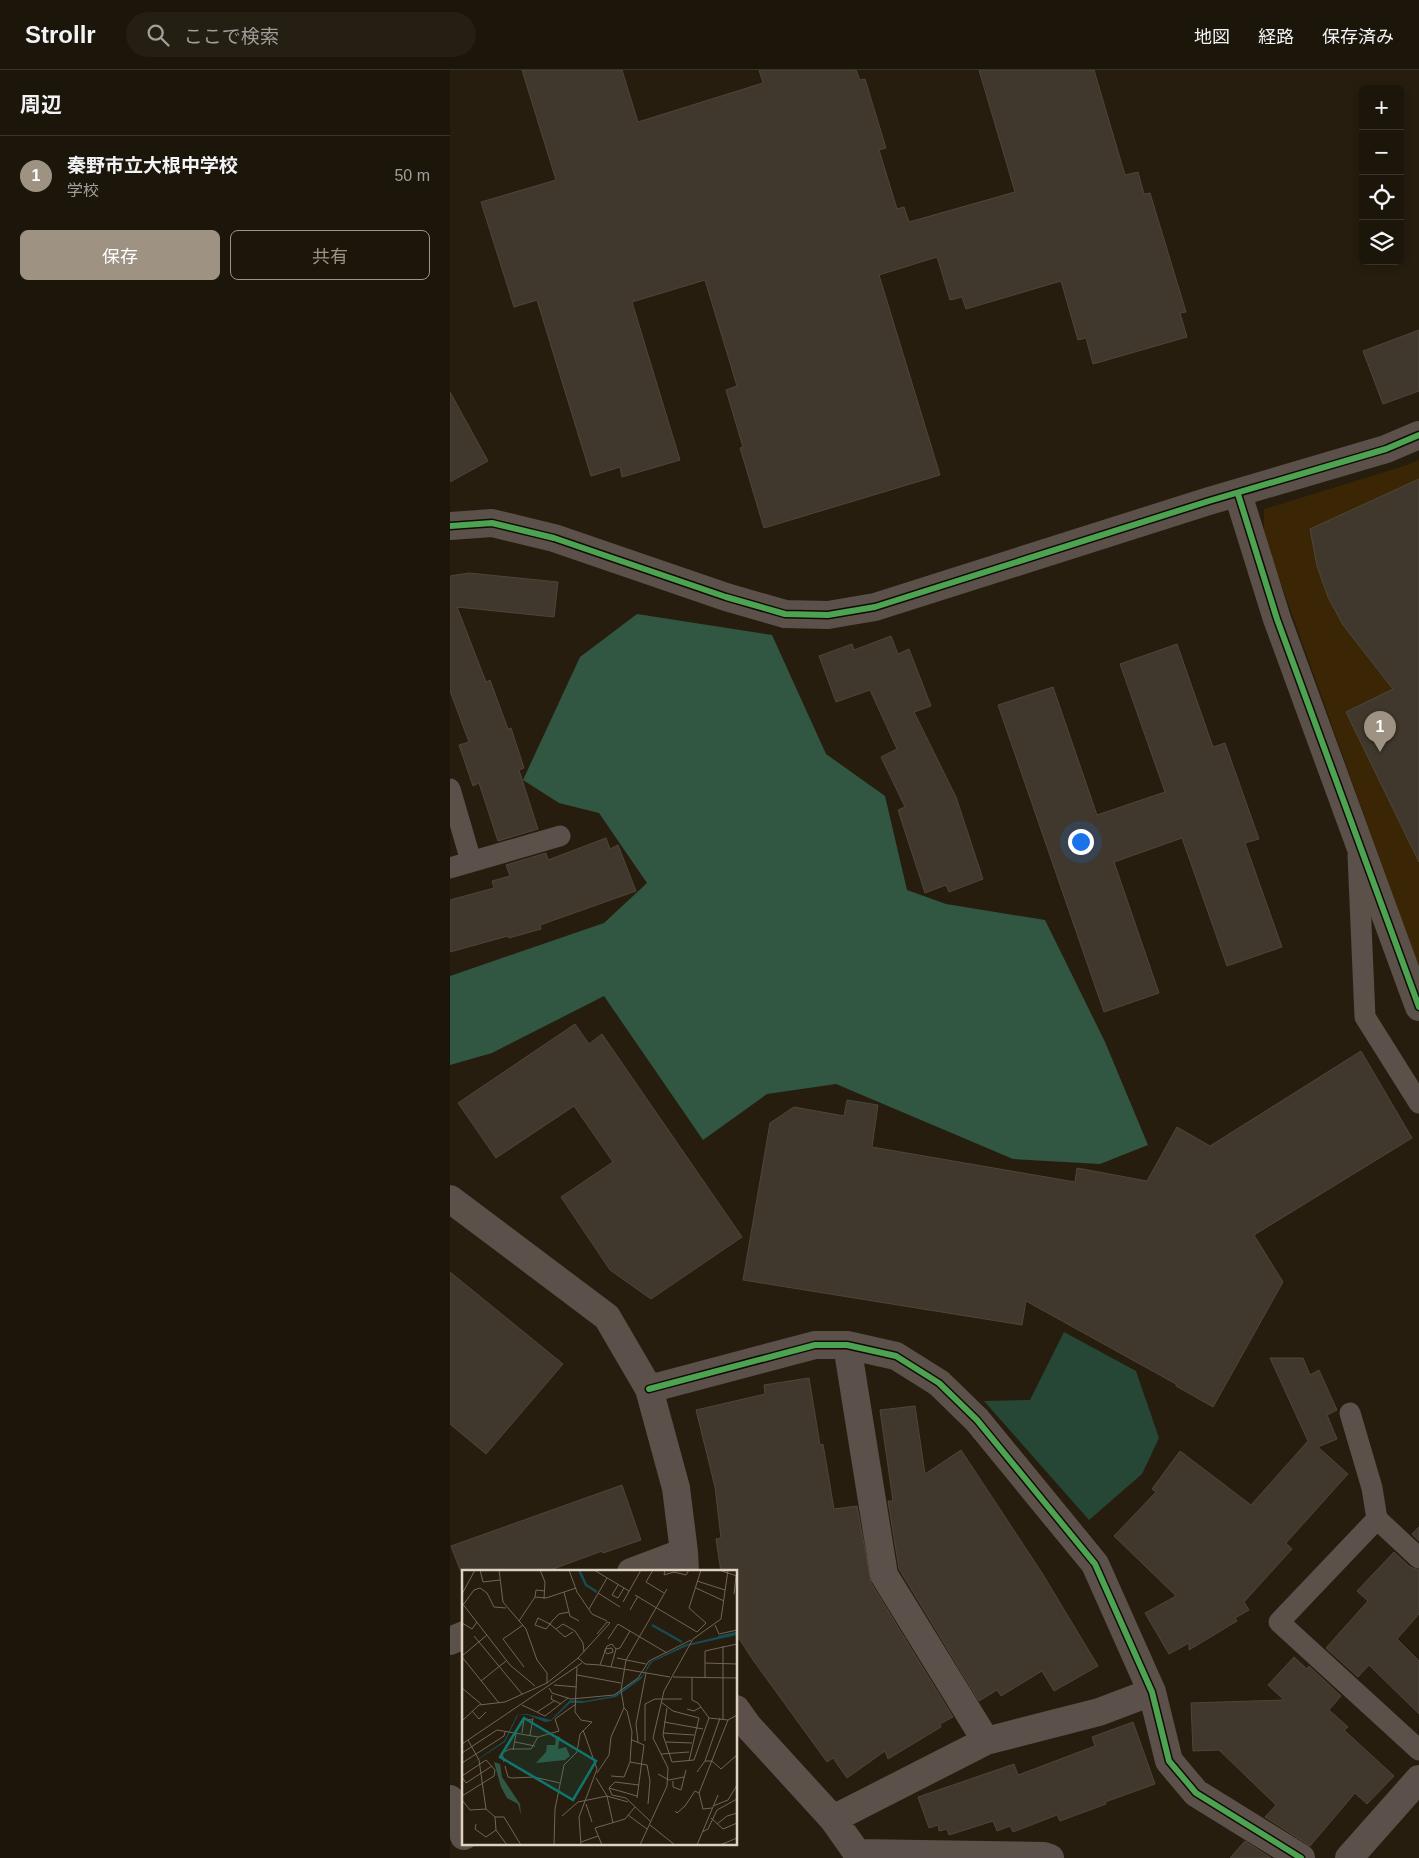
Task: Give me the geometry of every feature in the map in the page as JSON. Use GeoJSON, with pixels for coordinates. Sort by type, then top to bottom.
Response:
{"type":"FeatureCollection","features":[{"type":"Feature","properties":{"kind":"street"},"geometry":{"type":"LineString","coordinates":[[450,526],[492,523],[554,538],[726,597],[785,614],[828,615],[875,608],[1386,449],[1419,435]]}},
{"type":"Feature","properties":{"kind":"street"},"geometry":{"type":"LineString","coordinates":[[1238,494],[1277,619],[1419,1007]]}},
{"type":"Feature","properties":{"kind":"street"},"geometry":{"type":"LineString","coordinates":[[450,1199],[607,1317],[649,1389],[676,1488],[684,1562],[642,1570]]}},
{"type":"Feature","properties":{"kind":"street"},"geometry":{"type":"LineString","coordinates":[[649,1389],[815,1345],[847,1345],[896,1356],[939,1383],[977,1420],[1095,1564],[1152,1692],[1168,1761],[1196,1793],[1302,1858]]}},
{"type":"Feature","properties":{"kind":"street"},"geometry":{"type":"LineString","coordinates":[[847,1345],[884,1575],[986,1741]]}},
{"type":"Feature","properties":{"kind":"street"},"geometry":{"type":"LineString","coordinates":[[450,1641],[462,1636]]}},
{"type":"Feature","properties":{"kind":"street"},"geometry":{"type":"LineString","coordinates":[[833,1819],[986,1741],[1099,1712],[1152,1692]]}},
{"type":"Feature","properties":{"kind":"street"},"geometry":{"type":"LineString","coordinates":[[740,1722],[833,1819],[858,1856],[1044,1856],[1050,1858]]}},
{"type":"Feature","properties":{"kind":"street"},"geometry":{"type":"LineString","coordinates":[[1349,1858],[1419,1779]]}},
{"type":"Feature","properties":{"kind":"street"},"geometry":{"type":"LineString","coordinates":[[450,1799],[462,1831]]}},
{"type":"Feature","properties":{"kind":"lane"},"geometry":{"type":"LineString","coordinates":[[450,788],[471,861]]}},
{"type":"Feature","properties":{"kind":"lane"},"geometry":{"type":"LineString","coordinates":[[450,868],[560,836]]}},
{"type":"Feature","properties":{"kind":"lane"},"geometry":{"type":"LineString","coordinates":[[1357,838],[1365,1017],[1419,1103]]}},
{"type":"Feature","properties":{"kind":"lane"},"geometry":{"type":"LineString","coordinates":[[1350,1413],[1372,1488],[1377,1519],[1419,1558]]}},
{"type":"Feature","properties":{"kind":"lane"},"geometry":{"type":"LineString","coordinates":[[1377,1519],[1279,1622],[1419,1750]]}},
{"type":"Feature","properties":{"kind":"shaded area"},"geometry":{"type":"Polygon","coordinates":[[[1419,460],[1419,968],[1264,536],[1264,509],[1419,460]]]}},
{"type":"Feature","properties":{"kind":"green space"},"geometry":{"type":"Polygon","coordinates":[[[637,614],[772,635],[826,754],[885,796],[907,890],[946,904],[1045,920],[1105,1042],[1148,1145],[1100,1164],[1013,1159],[836,1084],[767,1094],[703,1140],[604,996],[492,1053],[450,1065],[450,976],[604,923],[647,883],[599,813],[559,803],[523,780],[580,657],[637,614]]]}},
{"type":"Feature","properties":{"kind":"green space"},"geometry":{"type":"Polygon","coordinates":[[[1064,1332],[1136,1371],[1159,1438],[1142,1474],[1089,1520],[984,1401],[1030,1400],[1064,1332]]]}},
{"type":"Feature","properties":{"kind":"building"},"geometry":{"type":"Polygon","coordinates":[[[522,70],[622,70],[638,122],[763,83],[759,70],[856,70],[860,80],[865,79],[886,148],[879,150],[897,209],[904,207],[909,222],[1015,192],[979,70],[1094,70],[1125,175],[1138,172],[1144,194],[1150,193],[1186,312],[1180,313],[1187,337],[1093,364],[1086,338],[1078,340],[1061,281],[966,309],[962,297],[950,300],[937,257],[879,275],[940,475],[764,528],[740,448],[743,447],[726,390],[737,386],[705,280],[632,302],[680,460],[622,477],[620,467],[591,476],[537,300],[514,307],[481,202],[556,180],[522,70]]]}},
{"type":"Feature","properties":{"kind":"building"},"geometry":{"type":"Polygon","coordinates":[[[1419,330],[1419,391],[1383,404],[1363,351],[1419,330]]]}},
{"type":"Feature","properties":{"kind":"building"},"geometry":{"type":"Polygon","coordinates":[[[450,392],[488,461],[450,482],[450,392]]]}},
{"type":"Feature","properties":{"kind":"building"},"geometry":{"type":"Polygon","coordinates":[[[1419,479],[1419,862],[1346,712],[1393,689],[1343,625],[1328,597],[1317,566],[1310,529],[1419,479]]]}},
{"type":"Feature","properties":{"kind":"building"},"geometry":{"type":"Polygon","coordinates":[[[469,573],[558,582],[554,617],[457,607],[486,682],[490,680],[508,729],[511,728],[524,768],[519,770],[538,829],[498,841],[479,783],[473,786],[459,745],[469,742],[450,691],[450,576],[469,573]]]}},
{"type":"Feature","properties":{"kind":"building"},"geometry":{"type":"Polygon","coordinates":[[[891,636],[898,654],[909,649],[931,706],[914,712],[956,797],[983,879],[949,892],[946,885],[925,893],[898,810],[905,807],[881,757],[897,749],[870,690],[836,702],[819,656],[852,644],[854,650],[891,636]]]}},
{"type":"Feature","properties":{"kind":"building"},"geometry":{"type":"Polygon","coordinates":[[[1177,644],[1213,747],[1225,743],[1259,839],[1245,843],[1282,947],[1227,966],[1182,838],[1114,862],[1159,993],[1104,1012],[998,705],[1053,687],[1097,815],[1165,792],[1120,664],[1177,644]]]}},
{"type":"Feature","properties":{"kind":"building"},"geometry":{"type":"Polygon","coordinates":[[[606,838],[610,849],[618,845],[636,891],[540,925],[541,929],[450,952],[450,900],[494,888],[492,881],[510,876],[506,865],[546,853],[548,860],[606,838]]]}},
{"type":"Feature","properties":{"kind":"building"},"geometry":{"type":"Polygon","coordinates":[[[575,1024],[589,1044],[602,1034],[742,1237],[651,1299],[610,1270],[561,1197],[613,1162],[574,1106],[496,1158],[458,1103],[575,1024]]]}},
{"type":"Feature","properties":{"kind":"building"},"geometry":{"type":"Polygon","coordinates":[[[1361,1051],[1412,1138],[1254,1235],[1283,1282],[1213,1407],[1176,1386],[1176,1384],[1026,1301],[1022,1325],[743,1280],[770,1123],[794,1107],[844,1116],[847,1100],[878,1105],[872,1147],[1075,1182],[1077,1168],[1147,1181],[1177,1127],[1210,1146],[1361,1051]]]}},
{"type":"Feature","properties":{"kind":"building"},"geometry":{"type":"Polygon","coordinates":[[[450,1272],[563,1364],[486,1454],[450,1424],[450,1272]]]}},
{"type":"Feature","properties":{"kind":"building"},"geometry":{"type":"Polygon","coordinates":[[[1270,1358],[1303,1358],[1310,1375],[1319,1370],[1337,1410],[1327,1415],[1337,1439],[1318,1447],[1348,1474],[1286,1543],[1292,1549],[1244,1602],[1249,1610],[1235,1618],[1237,1621],[1189,1650],[1189,1643],[1169,1654],[1145,1613],[1176,1596],[1114,1536],[1156,1492],[1152,1489],[1180,1451],[1251,1505],[1308,1441],[1270,1358]]]}},
{"type":"Feature","properties":{"kind":"building"},"geometry":{"type":"Polygon","coordinates":[[[809,1378],[820,1445],[823,1444],[834,1509],[857,1506],[871,1583],[953,1717],[940,1724],[941,1727],[888,1759],[885,1751],[847,1778],[833,1758],[827,1762],[738,1637],[738,1570],[721,1570],[716,1539],[721,1538],[715,1487],[696,1410],[765,1394],[764,1385],[809,1378]]]}},
{"type":"Feature","properties":{"kind":"building"},"geometry":{"type":"Polygon","coordinates":[[[915,1406],[925,1474],[961,1450],[1042,1573],[1098,1666],[1054,1691],[1042,1671],[1001,1696],[997,1690],[979,1701],[899,1569],[888,1501],[893,1501],[880,1410],[915,1406]]]}},
{"type":"Feature","properties":{"kind":"building"},"geometry":{"type":"Polygon","coordinates":[[[622,1485],[641,1540],[603,1553],[602,1551],[550,1570],[462,1570],[461,1572],[451,1546],[622,1485]]]}},
{"type":"Feature","properties":{"kind":"building"},"geometry":{"type":"Polygon","coordinates":[[[1419,1527],[1419,1541],[1412,1534],[1419,1527]]]}},
{"type":"Feature","properties":{"kind":"building"},"geometry":{"type":"Polygon","coordinates":[[[1394,1552],[1410,1567],[1419,1570],[1419,1614],[1397,1639],[1419,1661],[1419,1714],[1369,1665],[1358,1677],[1326,1648],[1368,1601],[1357,1591],[1394,1552]]]}},
{"type":"Feature","properties":{"kind":"building"},"geometry":{"type":"Polygon","coordinates":[[[1294,1657],[1307,1669],[1309,1666],[1341,1696],[1329,1710],[1348,1727],[1344,1730],[1394,1776],[1367,1804],[1355,1793],[1310,1846],[1265,1817],[1276,1805],[1219,1750],[1193,1751],[1191,1703],[1284,1700],[1268,1685],[1294,1657]]]}},
{"type":"Feature","properties":{"kind":"building"},"geometry":{"type":"Polygon","coordinates":[[[1133,1722],[1155,1784],[1060,1821],[1057,1815],[1013,1832],[1010,1826],[997,1831],[993,1821],[949,1835],[947,1829],[939,1831],[938,1825],[929,1828],[918,1797],[1014,1764],[1018,1775],[1095,1746],[1092,1737],[1133,1722]]]}},
{"type":"Feature","properties":{"kind":"building"},"geometry":{"type":"Polygon","coordinates":[[[1245,1841],[1271,1858],[1230,1858],[1245,1841]]]}},
{"type":"Feature","properties":{"kind":"cycle path"},"geometry":{"type":"LineString","coordinates":[[450,526],[492,523],[554,538],[726,597],[785,614],[828,615],[875,607],[1209,501],[1386,449],[1419,435]]}},
{"type":"Feature","properties":{"kind":"cycle path"},"geometry":{"type":"LineString","coordinates":[[1238,494],[1277,619],[1419,1007]]}},
{"type":"Feature","properties":{"kind":"cycle path"},"geometry":{"type":"LineString","coordinates":[[649,1389],[815,1345],[847,1345],[896,1356],[939,1383],[977,1420],[1095,1564],[1152,1692],[1169,1761],[1196,1793],[1301,1858]]}},
{"type":"Feature","properties":{"kind":"place","name":"秦野市立大根中学校"},"geometry":{"type":"Point","coordinates":[1380,752]}}]}
